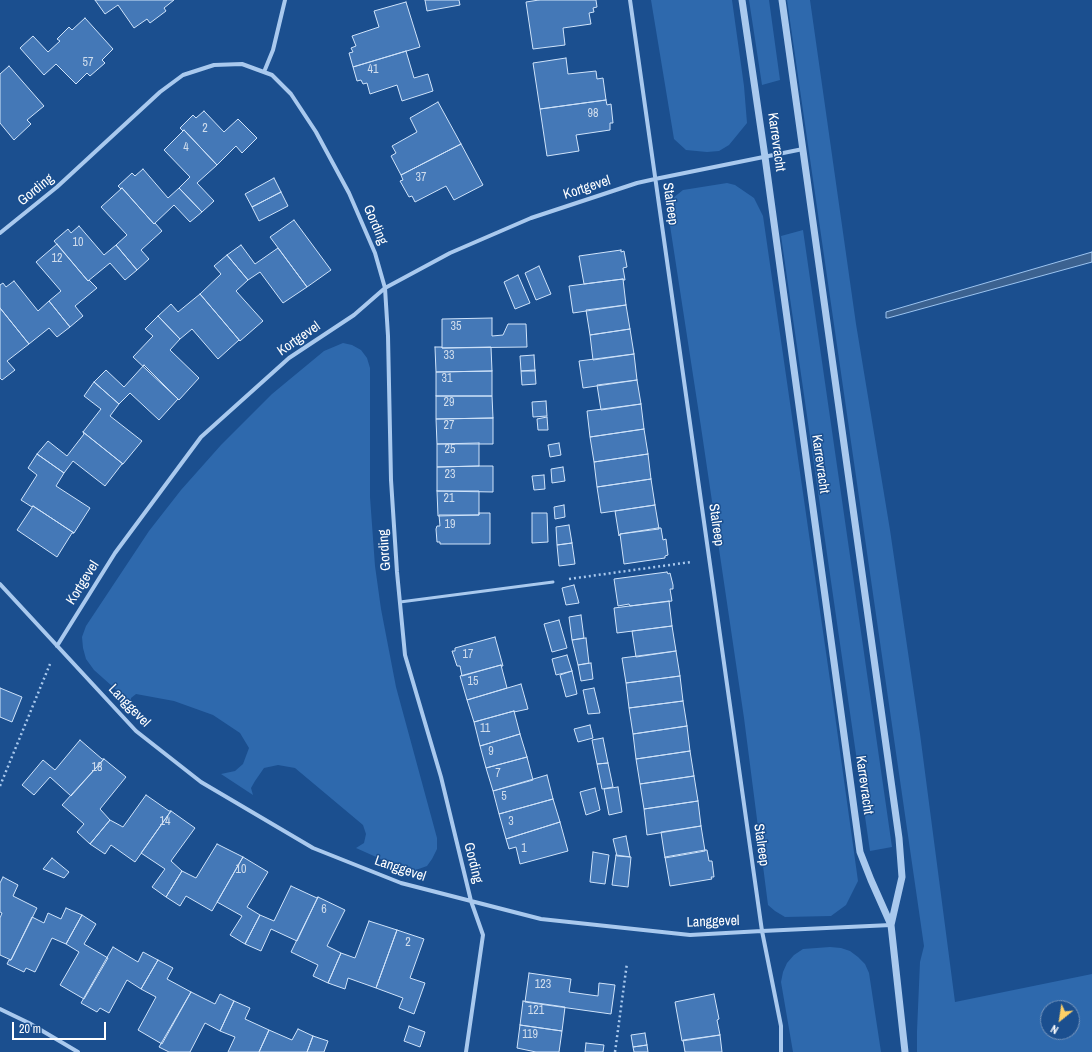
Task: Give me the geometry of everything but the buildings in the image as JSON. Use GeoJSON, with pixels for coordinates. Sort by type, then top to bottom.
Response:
{"type":"FeatureCollection","features":[{"type":"Feature","properties":{"kind":"street"},"geometry":{"type":"LineString","coordinates":[[264,72],[273,50],[285,0]]}},
{"type":"Feature","properties":{"kind":"street","name":"Stalreep"},"geometry":{"type":"LineString","coordinates":[[630,0],[762,931],[781,1026],[781,1052]]}},
{"type":"Feature","properties":{"kind":"street","name":"Karrevracht"},"geometry":{"type":"LineString","coordinates":[[742,0],[766,156],[860,852],[891,925],[905,1052]]}},
{"type":"Feature","properties":{"kind":"street","name":"Karrevracht"},"geometry":{"type":"LineString","coordinates":[[782,0],[899,838],[902,877],[891,925]]}},
{"type":"Feature","properties":{"kind":"street","name":"Gording"},"geometry":{"type":"LineString","coordinates":[[0,233],[57,187],[160,92],[183,75],[214,65],[242,64],[272,75],[291,94],[316,132],[352,200],[375,253],[385,288],[388,336],[391,480],[405,655],[441,777],[472,901],[483,935],[466,1052]]}},
{"type":"Feature","properties":{"kind":"street","name":"Kortgevel"},"geometry":{"type":"LineString","coordinates":[[57,646],[115,553],[202,437],[289,358],[354,314],[385,288],[450,253],[531,218],[637,183],[803,149]]}},
{"type":"Feature","properties":{"kind":"street","name":"Langgevel"},"geometry":{"type":"LineString","coordinates":[[0,584],[136,731],[201,782],[313,848],[401,883],[541,919],[690,936],[891,925]]}},
{"type":"Feature","properties":{"kind":"street"},"geometry":{"type":"LineString","coordinates":[[0,1009],[29,1023],[78,1052]]}},
{"type":"Feature","properties":{"kind":"lane"},"geometry":{"type":"LineString","coordinates":[[400,602],[553,582]]}},
{"type":"Feature","properties":{"kind":"path"},"geometry":{"type":"LineString","coordinates":[[553,582],[709,559]]}},
{"type":"Feature","properties":{"kind":"path"},"geometry":{"type":"LineString","coordinates":[[0,786],[57,646]]}},
{"type":"Feature","properties":{"kind":"path"},"geometry":{"type":"LineString","coordinates":[[615,1052],[627,963]]}},
{"type":"Feature","properties":{"kind":"shaded area"},"geometry":{"type":"Polygon","coordinates":[[[651,0],[732,0],[744,86],[747,123],[729,145],[719,151],[707,152],[686,150],[674,139],[651,0]]]}},
{"type":"Feature","properties":{"kind":"shaded area"},"geometry":{"type":"Polygon","coordinates":[[[749,0],[769,0],[780,80],[762,85],[749,0]]]}},
{"type":"Feature","properties":{"kind":"shaded area"},"geometry":{"type":"Polygon","coordinates":[[[787,0],[810,0],[856,324],[890,530],[920,734],[955,1002],[1092,974],[1092,1052],[917,1052],[920,962],[924,946],[787,0]]]}},
{"type":"Feature","properties":{"kind":"shaded area"},"geometry":{"type":"Polygon","coordinates":[[[727,183],[735,185],[754,198],[763,216],[832,694],[858,881],[846,905],[831,916],[785,917],[768,905],[744,718],[669,219],[669,207],[673,198],[683,190],[727,183]]]}},
{"type":"Feature","properties":{"kind":"shaded area"},"geometry":{"type":"Polygon","coordinates":[[[803,230],[892,847],[870,851],[781,236],[803,230]]]}},
{"type":"Feature","properties":{"kind":"shaded area"},"geometry":{"type":"Polygon","coordinates":[[[1092,252],[1092,262],[886,318],[886,312],[1092,252]]]}},
{"type":"Feature","properties":{"kind":"shaded area"},"geometry":{"type":"Polygon","coordinates":[[[343,343],[352,345],[361,350],[367,358],[370,368],[370,497],[375,566],[381,609],[396,687],[437,838],[437,849],[427,866],[413,871],[403,869],[356,848],[364,843],[366,834],[363,825],[295,768],[278,765],[264,768],[251,788],[253,795],[221,774],[235,771],[243,764],[249,748],[240,733],[213,715],[174,701],[136,694],[131,698],[131,703],[94,670],[86,659],[83,648],[82,637],[86,626],[149,531],[181,490],[221,445],[272,394],[324,351],[343,343]]]}},
{"type":"Feature","properties":{"kind":"shaded area"},"geometry":{"type":"Polygon","coordinates":[[[830,947],[850,951],[865,964],[869,973],[881,1052],[793,1052],[781,982],[783,972],[787,963],[794,955],[803,949],[830,947]]]}}]}
